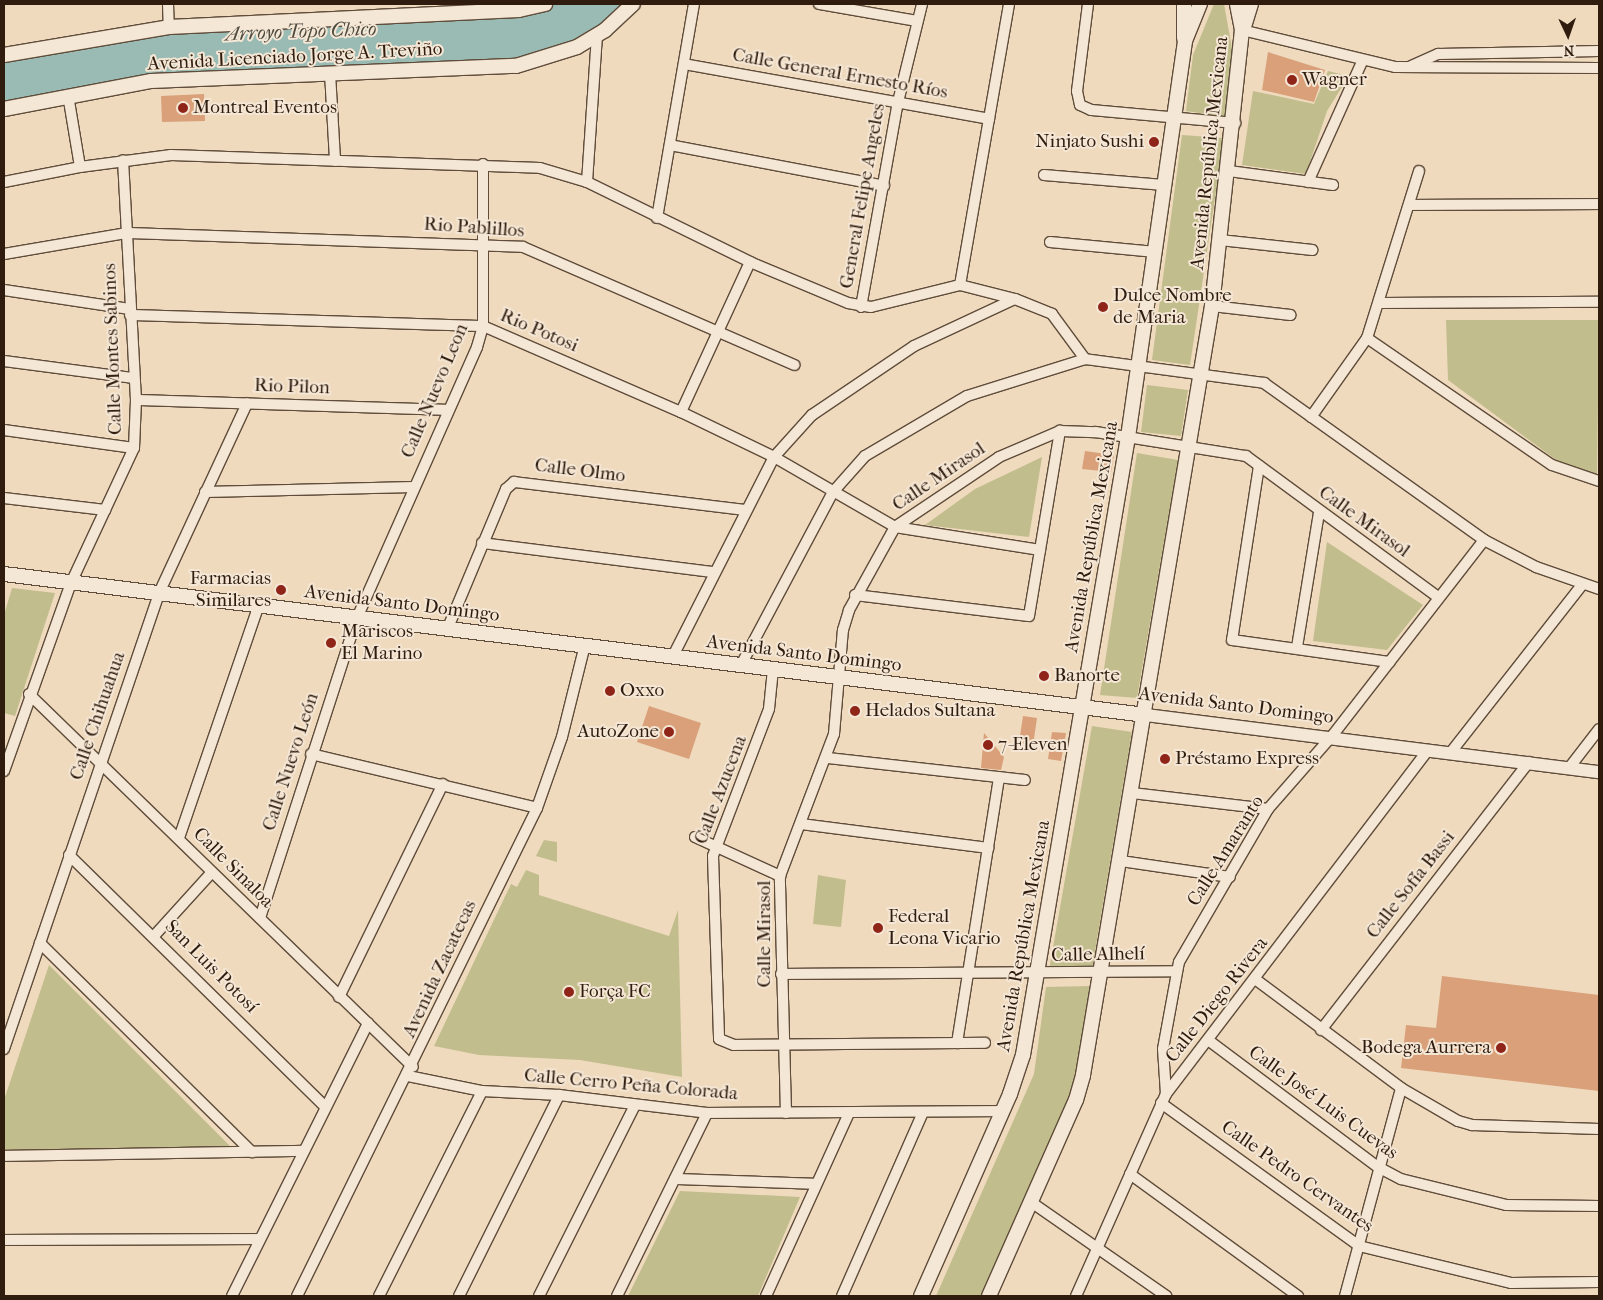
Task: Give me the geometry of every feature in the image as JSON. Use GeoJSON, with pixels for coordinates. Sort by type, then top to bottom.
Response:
{"type":"FeatureCollection","features":[{"type":"Feature","properties":{"kind":"main road"},"geometry":{"type":"LineString","coordinates":[[4,55],[169,27],[519,10],[545,4]]}},
{"type":"Feature","properties":{"kind":"main road","name":"Avenida Licenciado Jorge A. Treviño"},"geometry":{"type":"LineString","coordinates":[[4,109],[68,95],[150,81],[516,66],[546,59],[597,35],[632,4]]}},
{"type":"Feature","properties":{"kind":"main road"},"geometry":{"type":"LineString","coordinates":[[1184,4],[1185,41]]}},
{"type":"Feature","properties":{"kind":"main road","name":"Avenida República Mexicana"},"geometry":{"type":"LineString","coordinates":[[921,1296],[1018,1075],[1038,973],[1128,437],[1185,41],[1200,4]]}},
{"type":"Feature","properties":{"kind":"main road","name":"Avenida República Mexicana"},"geometry":{"type":"LineString","coordinates":[[989,1296],[1080,1088],[1146,715],[1212,306],[1229,171],[1242,30],[1237,4]]}},
{"type":"Feature","properties":{"kind":"main road"},"geometry":{"type":"LineString","coordinates":[[1242,30],[1251,4]]}},
{"type":"Feature","properties":{"kind":"main road","name":"Avenida Santo Domingo"},"geometry":{"type":"LineString","coordinates":[[4,574],[1146,715]]}},
{"type":"Feature","properties":{"kind":"street"},"geometry":{"type":"LineString","coordinates":[[168,4],[169,27]]}},
{"type":"Feature","properties":{"kind":"street"},"geometry":{"type":"LineString","coordinates":[[657,218],[694,4]]}},
{"type":"Feature","properties":{"kind":"street"},"geometry":{"type":"LineString","coordinates":[[819,4],[917,21]]}},
{"type":"Feature","properties":{"kind":"street","name":"General Felipe Angeles"},"geometry":{"type":"LineString","coordinates":[[861,307],[898,102],[922,4]]}},
{"type":"Feature","properties":{"kind":"street"},"geometry":{"type":"LineString","coordinates":[[960,285],[1009,4]]}},
{"type":"Feature","properties":{"kind":"street"},"geometry":{"type":"LineString","coordinates":[[1088,4],[1077,91],[1080,105],[1092,110],[1173,115],[1234,123]]}},
{"type":"Feature","properties":{"kind":"street"},"geometry":{"type":"LineString","coordinates":[[1242,30],[1362,62],[1411,66],[1599,68]]}},
{"type":"Feature","properties":{"kind":"street"},"geometry":{"type":"LineString","coordinates":[[587,182],[597,35]]}},
{"type":"Feature","properties":{"kind":"street"},"geometry":{"type":"LineString","coordinates":[[1584,51],[1584,68]]}},
{"type":"Feature","properties":{"kind":"street"},"geometry":{"type":"LineString","coordinates":[[1411,66],[1438,54],[1599,51]]}},
{"type":"Feature","properties":{"kind":"street"},"geometry":{"type":"LineString","coordinates":[[1308,182],[1362,62]]}},
{"type":"Feature","properties":{"kind":"street","name":"Calle General Ernesto Ríos"},"geometry":{"type":"LineString","coordinates":[[684,64],[989,119]]}},
{"type":"Feature","properties":{"kind":"street"},"geometry":{"type":"LineString","coordinates":[[330,73],[335,161]]}},
{"type":"Feature","properties":{"kind":"street"},"geometry":{"type":"LineString","coordinates":[[68,95],[80,167]]}},
{"type":"Feature","properties":{"kind":"street"},"geometry":{"type":"LineString","coordinates":[[670,145],[884,186]]}},
{"type":"Feature","properties":{"kind":"street"},"geometry":{"type":"LineString","coordinates":[[4,182],[123,160],[171,155],[483,164],[540,168],[587,182],[750,262],[861,307],[884,305],[960,285],[1015,298],[1052,314],[1085,359]]}},
{"type":"Feature","properties":{"kind":"street","name":"Calle Montes Sabinos"},"geometry":{"type":"LineString","coordinates":[[4,771],[29,694],[71,583],[134,448],[136,400],[123,160]]}},
{"type":"Feature","properties":{"kind":"street","name":"Calle Nuevo Leon"},"geometry":{"type":"LineString","coordinates":[[357,618],[482,326],[483,164]]}},
{"type":"Feature","properties":{"kind":"street"},"geometry":{"type":"LineString","coordinates":[[1229,171],[1333,185]]}},
{"type":"Feature","properties":{"kind":"street"},"geometry":{"type":"LineString","coordinates":[[1311,417],[1367,338],[1380,303],[1419,171]]}},
{"type":"Feature","properties":{"kind":"street"},"geometry":{"type":"LineString","coordinates":[[1044,175],[1164,185]]}},
{"type":"Feature","properties":{"kind":"street"},"geometry":{"type":"LineString","coordinates":[[1409,205],[1599,204]]}},
{"type":"Feature","properties":{"kind":"street","name":"Rio Pablillos"},"geometry":{"type":"LineString","coordinates":[[4,254],[126,233],[482,244],[544,252],[795,365]]}},
{"type":"Feature","properties":{"kind":"street"},"geometry":{"type":"LineString","coordinates":[[1220,240],[1312,250]]}},
{"type":"Feature","properties":{"kind":"street"},"geometry":{"type":"LineString","coordinates":[[1050,242],[1156,252]]}},
{"type":"Feature","properties":{"kind":"street"},"geometry":{"type":"LineString","coordinates":[[681,412],[716,331],[750,262]]}},
{"type":"Feature","properties":{"kind":"street","name":"Rio Potosi"},"geometry":{"type":"LineString","coordinates":[[4,290],[130,312],[482,326],[681,412],[774,457],[895,527]]}},
{"type":"Feature","properties":{"kind":"street"},"geometry":{"type":"LineString","coordinates":[[673,656],[744,510],[774,457],[812,415],[859,380],[914,346],[1015,298]]}},
{"type":"Feature","properties":{"kind":"street"},"geometry":{"type":"LineString","coordinates":[[1380,303],[1599,302]]}},
{"type":"Feature","properties":{"kind":"street"},"geometry":{"type":"LineString","coordinates":[[1212,306],[1290,315]]}},
{"type":"Feature","properties":{"kind":"street"},"geometry":{"type":"LineString","coordinates":[[1367,338],[1552,465],[1599,481]]}},
{"type":"Feature","properties":{"kind":"street"},"geometry":{"type":"LineString","coordinates":[[741,665],[834,492],[865,456],[946,407],[990,387],[1085,359],[1139,368],[1264,383],[1484,540],[1582,585],[1599,589]]}},
{"type":"Feature","properties":{"kind":"street"},"geometry":{"type":"LineString","coordinates":[[4,361],[134,378]]}},
{"type":"Feature","properties":{"kind":"street","name":"Rio Pilon"},"geometry":{"type":"LineString","coordinates":[[136,400],[446,410]]}},
{"type":"Feature","properties":{"kind":"street","name":"Calle Chihuahua"},"geometry":{"type":"LineString","coordinates":[[4,1049],[159,593],[247,403]]}},
{"type":"Feature","properties":{"kind":"street"},"geometry":{"type":"LineString","coordinates":[[4,430],[134,448]]}},
{"type":"Feature","properties":{"kind":"street"},"geometry":{"type":"LineString","coordinates":[[855,595],[1029,616],[1060,431]]}},
{"type":"Feature","properties":{"kind":"street","name":"Calle Mirasol"},"geometry":{"type":"LineString","coordinates":[[786,1113],[780,876],[828,758],[838,713],[843,630],[855,595],[895,527],[999,457],[1060,431],[1191,445],[1238,452],[1438,597]]}},
{"type":"Feature","properties":{"kind":"street"},"geometry":{"type":"LineString","coordinates":[[1259,466],[1232,640],[1297,647],[1390,662]]}},
{"type":"Feature","properties":{"kind":"street","name":"Calle Olmo"},"geometry":{"type":"LineString","coordinates":[[447,630],[506,489],[514,482],[744,510]]}},
{"type":"Feature","properties":{"kind":"street"},"geometry":{"type":"LineString","coordinates":[[205,492],[414,487]]}},
{"type":"Feature","properties":{"kind":"street"},"geometry":{"type":"LineString","coordinates":[[4,498],[105,510]]}},
{"type":"Feature","properties":{"kind":"street"},"geometry":{"type":"LineString","coordinates":[[1297,647],[1319,512]]}},
{"type":"Feature","properties":{"kind":"street"},"geometry":{"type":"LineString","coordinates":[[895,527],[1040,550]]}},
{"type":"Feature","properties":{"kind":"street","name":"Calle Amaranto"},"geometry":{"type":"LineString","coordinates":[[1164,1099],[1163,1048],[1175,971],[1268,810],[1332,736],[1484,540]]}},
{"type":"Feature","properties":{"kind":"street"},"geometry":{"type":"LineString","coordinates":[[482,543],[713,572]]}},
{"type":"Feature","properties":{"kind":"street"},"geometry":{"type":"LineString","coordinates":[[1451,752],[1582,585]]}},
{"type":"Feature","properties":{"kind":"street"},"geometry":{"type":"LineString","coordinates":[[179,838],[259,605]]}},
{"type":"Feature","properties":{"kind":"street","name":"Calle Nuevo León"},"geometry":{"type":"LineString","coordinates":[[260,918],[310,754],[357,618]]}},
{"type":"Feature","properties":{"kind":"street","name":"Avenida Zacatecas"},"geometry":{"type":"LineString","coordinates":[[297,1296],[413,1067],[537,808],[562,737],[585,645]]}},
{"type":"Feature","properties":{"kind":"street","name":"Calle Azucena"},"geometry":{"type":"LineString","coordinates":[[773,669],[769,709],[716,846],[712,889],[716,1029],[723,1042],[783,1045]]}},
{"type":"Feature","properties":{"kind":"street","name":"Calle Sinaloa"},"geometry":{"type":"LineString","coordinates":[[29,694],[413,1067]]}},
{"type":"Feature","properties":{"kind":"street","name":"Avenida Santo Domingo"},"geometry":{"type":"LineString","coordinates":[[1146,715],[1332,736],[1599,772]]}},
{"type":"Feature","properties":{"kind":"street"},"geometry":{"type":"LineString","coordinates":[[1569,768],[1599,729]]}},
{"type":"Feature","properties":{"kind":"street","name":"Calle Diego Rivera"},"geometry":{"type":"LineString","coordinates":[[1076,1296],[1164,1099],[1428,750]]}},
{"type":"Feature","properties":{"kind":"street"},"geometry":{"type":"LineString","coordinates":[[310,754],[443,784],[537,808]]}},
{"type":"Feature","properties":{"kind":"street"},"geometry":{"type":"LineString","coordinates":[[828,758],[1025,780]]}},
{"type":"Feature","properties":{"kind":"street","name":"Calle Sofía Bassi"},"geometry":{"type":"LineString","coordinates":[[1321,1030],[1529,762]]}},
{"type":"Feature","properties":{"kind":"street"},"geometry":{"type":"LineString","coordinates":[[957,1043],[999,778]]}},
{"type":"Feature","properties":{"kind":"street"},"geometry":{"type":"LineString","coordinates":[[339,997],[443,784]]}},
{"type":"Feature","properties":{"kind":"street"},"geometry":{"type":"LineString","coordinates":[[1132,793],[1268,810]]}},
{"type":"Feature","properties":{"kind":"street"},"geometry":{"type":"LineString","coordinates":[[801,824],[988,848]]}},
{"type":"Feature","properties":{"kind":"street"},"geometry":{"type":"LineString","coordinates":[[696,837],[780,876]]}},
{"type":"Feature","properties":{"kind":"street","name":"San Luis Potosí"},"geometry":{"type":"LineString","coordinates":[[69,855],[154,936],[325,1107]]}},
{"type":"Feature","properties":{"kind":"street"},"geometry":{"type":"LineString","coordinates":[[1121,861],[1230,877]]}},
{"type":"Feature","properties":{"kind":"street"},"geometry":{"type":"LineString","coordinates":[[154,936],[212,872]]}},
{"type":"Feature","properties":{"kind":"street"},"geometry":{"type":"LineString","coordinates":[[40,943],[252,1152]]}},
{"type":"Feature","properties":{"kind":"street","name":"Calle Alhelí"},"geometry":{"type":"LineString","coordinates":[[781,974],[1175,971]]}},
{"type":"Feature","properties":{"kind":"street"},"geometry":{"type":"LineString","coordinates":[[1255,979],[1401,1088],[1465,1124],[1599,1128]]}},
{"type":"Feature","properties":{"kind":"street"},"geometry":{"type":"LineString","coordinates":[[232,1296],[368,1023]]}},
{"type":"Feature","properties":{"kind":"street","name":"Calle José Luis Cuevas"},"geometry":{"type":"LineString","coordinates":[[1208,1040],[1378,1167],[1401,1179],[1506,1205],[1599,1206]]}},
{"type":"Feature","properties":{"kind":"street"},"geometry":{"type":"LineString","coordinates":[[783,1045],[985,1043]]}},
{"type":"Feature","properties":{"kind":"street","name":"Calle Cerro Peña Colorada"},"geometry":{"type":"LineString","coordinates":[[408,1076],[482,1091],[559,1095],[707,1113],[1002,1111]]}},
{"type":"Feature","properties":{"kind":"street"},"geometry":{"type":"LineString","coordinates":[[1345,1296],[1378,1167],[1401,1088]]}},
{"type":"Feature","properties":{"kind":"street"},"geometry":{"type":"LineString","coordinates":[[379,1296],[482,1091]]}},
{"type":"Feature","properties":{"kind":"street"},"geometry":{"type":"LineString","coordinates":[[459,1296],[559,1095]]}},
{"type":"Feature","properties":{"kind":"street","name":"Calle Pedro Cervantes"},"geometry":{"type":"LineString","coordinates":[[1164,1099],[1359,1246],[1503,1282],[1599,1282]]}},
{"type":"Feature","properties":{"kind":"street"},"geometry":{"type":"LineString","coordinates":[[539,1296],[635,1105]]}},
{"type":"Feature","properties":{"kind":"street"},"geometry":{"type":"LineString","coordinates":[[842,1296],[923,1112]]}},
{"type":"Feature","properties":{"kind":"street"},"geometry":{"type":"LineString","coordinates":[[617,1296],[707,1113]]}},
{"type":"Feature","properties":{"kind":"street"},"geometry":{"type":"LineString","coordinates":[[766,1296],[815,1184],[849,1113]]}},
{"type":"Feature","properties":{"kind":"street"},"geometry":{"type":"LineString","coordinates":[[4,1156],[303,1151]]}},
{"type":"Feature","properties":{"kind":"street"},"geometry":{"type":"LineString","coordinates":[[1130,1174],[1298,1296]]}},
{"type":"Feature","properties":{"kind":"street"},"geometry":{"type":"LineString","coordinates":[[675,1179],[815,1184]]}},
{"type":"Feature","properties":{"kind":"street"},"geometry":{"type":"LineString","coordinates":[[1030,1202],[1166,1296]]}},
{"type":"Feature","properties":{"kind":"street"},"geometry":{"type":"LineString","coordinates":[[4,1240],[259,1239]]}},
{"type":"Feature","properties":{"kind":"shaded area"},"geometry":{"type":"Polygon","coordinates":[[[1214,4],[1224,4],[1233,54],[1227,117],[1186,111],[1193,55],[1214,4]]]}},
{"type":"Feature","properties":{"kind":"shaded area"},"geometry":{"type":"Polygon","coordinates":[[[1328,71],[1345,75],[1347,79],[1327,111],[1306,174],[1242,165],[1253,91],[1314,104],[1328,71]]]}},
{"type":"Feature","properties":{"kind":"shaded area"},"geometry":{"type":"Polygon","coordinates":[[[1182,135],[1224,138],[1190,365],[1152,360],[1182,135]]]}},
{"type":"Feature","properties":{"kind":"shaded area"},"geometry":{"type":"Polygon","coordinates":[[[1446,320],[1599,320],[1597,474],[1567,468],[1448,380],[1446,320]]]}},
{"type":"Feature","properties":{"kind":"shaded area"},"geometry":{"type":"Polygon","coordinates":[[[1147,385],[1188,390],[1181,436],[1141,432],[1147,385]]]}},
{"type":"Feature","properties":{"kind":"shaded area"},"geometry":{"type":"Polygon","coordinates":[[[1137,453],[1178,460],[1137,698],[1100,695],[1137,453]]]}},
{"type":"Feature","properties":{"kind":"shaded area"},"geometry":{"type":"Polygon","coordinates":[[[1042,457],[1029,537],[925,525],[975,489],[1042,457]]]}},
{"type":"Feature","properties":{"kind":"shaded area"},"geometry":{"type":"Polygon","coordinates":[[[1327,542],[1423,605],[1387,650],[1313,641],[1327,542]]]}},
{"type":"Feature","properties":{"kind":"shaded area"},"geometry":{"type":"Polygon","coordinates":[[[12,588],[55,593],[15,716],[4,713],[4,615],[12,588]]]}},
{"type":"Feature","properties":{"kind":"shaded area"},"geometry":{"type":"Polygon","coordinates":[[[1092,726],[1132,732],[1092,969],[1049,970],[1092,726]]]}},
{"type":"Feature","properties":{"kind":"shaded area"},"geometry":{"type":"Polygon","coordinates":[[[544,840],[557,842],[557,862],[536,856],[544,840]]]}},
{"type":"Feature","properties":{"kind":"shaded area","name":"Força FC"},"geometry":{"type":"Polygon","coordinates":[[[526,870],[539,875],[539,895],[669,936],[678,910],[682,1077],[580,1060],[479,1055],[434,1046],[511,884],[517,887],[526,870]]]}},
{"type":"Feature","properties":{"kind":"shaded area"},"geometry":{"type":"Polygon","coordinates":[[[818,875],[846,880],[841,927],[813,924],[818,875]]]}},
{"type":"Feature","properties":{"kind":"shaded area"},"geometry":{"type":"Polygon","coordinates":[[[49,965],[235,1151],[4,1153],[4,1100],[49,965]]]}},
{"type":"Feature","properties":{"kind":"shaded area"},"geometry":{"type":"Polygon","coordinates":[[[1090,986],[1073,1092],[981,1296],[936,1296],[1034,1074],[1046,987],[1090,986]]]}},
{"type":"Feature","properties":{"kind":"shaded area"},"geometry":{"type":"Polygon","coordinates":[[[680,1191],[800,1197],[758,1296],[628,1296],[680,1191]]]}},
{"type":"Feature","properties":{"kind":"water","name":"Arroyo Topo Chico"},"geometry":{"type":"Polygon","coordinates":[[[545,4],[633,4],[605,30],[546,59],[199,78],[4,109],[4,55],[83,40],[545,4]]]}},
{"type":"Feature","properties":{"kind":"building","name":"Wagner"},"geometry":{"type":"Polygon","coordinates":[[[1268,52],[1325,70],[1314,102],[1262,90],[1268,52]]]}},
{"type":"Feature","properties":{"kind":"building","name":"Montreal Eventos"},"geometry":{"type":"Polygon","coordinates":[[[204,94],[205,121],[162,122],[161,96],[204,94]]]}},
{"type":"Feature","properties":{"kind":"building"},"geometry":{"type":"Polygon","coordinates":[[[1085,451],[1114,455],[1111,472],[1082,469],[1085,451]]]}},
{"type":"Feature","properties":{"kind":"building","name":"AutoZone"},"geometry":{"type":"Polygon","coordinates":[[[649,706],[701,723],[689,759],[637,742],[649,706]]]}},
{"type":"Feature","properties":{"kind":"building"},"geometry":{"type":"Polygon","coordinates":[[[1023,716],[1037,718],[1033,745],[1019,743],[1023,716]]]}},
{"type":"Feature","properties":{"kind":"building"},"geometry":{"type":"Polygon","coordinates":[[[1052,732],[1066,733],[1061,761],[1048,759],[1052,732]]]}},
{"type":"Feature","properties":{"kind":"building","name":"7-Eleven"},"geometry":{"type":"Polygon","coordinates":[[[984,733],[1004,757],[1001,770],[981,768],[984,733]]]}},
{"type":"Feature","properties":{"kind":"building","name":"Bodega Aurrera"},"geometry":{"type":"Polygon","coordinates":[[[1442,976],[1599,995],[1599,1091],[1401,1068],[1406,1025],[1436,1028],[1442,976]]]}},
{"type":"Feature","properties":{"kind":"place","name":"Wagner"},"geometry":{"type":"Point","coordinates":[1292,80]}},
{"type":"Feature","properties":{"kind":"place","name":"Montreal Eventos"},"geometry":{"type":"Point","coordinates":[183,108]}},
{"type":"Feature","properties":{"kind":"place","name":"Ninjato Sushi"},"geometry":{"type":"Point","coordinates":[1154,142]}},
{"type":"Feature","properties":{"kind":"place","name":"Dulce Nombre de Maria"},"geometry":{"type":"Point","coordinates":[1103,307]}},
{"type":"Feature","properties":{"kind":"place","name":"Farmacias Similares"},"geometry":{"type":"Point","coordinates":[281,590]}},
{"type":"Feature","properties":{"kind":"place","name":"Mariscos El Marino"},"geometry":{"type":"Point","coordinates":[331,643]}},
{"type":"Feature","properties":{"kind":"place","name":"Banorte"},"geometry":{"type":"Point","coordinates":[1044,676]}},
{"type":"Feature","properties":{"kind":"place","name":"Oxxo"},"geometry":{"type":"Point","coordinates":[610,691]}},
{"type":"Feature","properties":{"kind":"place","name":"Helados Sultana"},"geometry":{"type":"Point","coordinates":[855,711]}},
{"type":"Feature","properties":{"kind":"place","name":"AutoZone"},"geometry":{"type":"Point","coordinates":[669,732]}},
{"type":"Feature","properties":{"kind":"place","name":"7-Eleven"},"geometry":{"type":"Point","coordinates":[988,745]}},
{"type":"Feature","properties":{"kind":"place","name":"Préstamo Express"},"geometry":{"type":"Point","coordinates":[1165,759]}},
{"type":"Feature","properties":{"kind":"place","name":"Federal Leona Vicario"},"geometry":{"type":"Point","coordinates":[878,928]}},
{"type":"Feature","properties":{"kind":"place","name":"Força FC"},"geometry":{"type":"Point","coordinates":[569,992]}},
{"type":"Feature","properties":{"kind":"place","name":"Bodega Aurrera"},"geometry":{"type":"Point","coordinates":[1501,1048]}}]}
